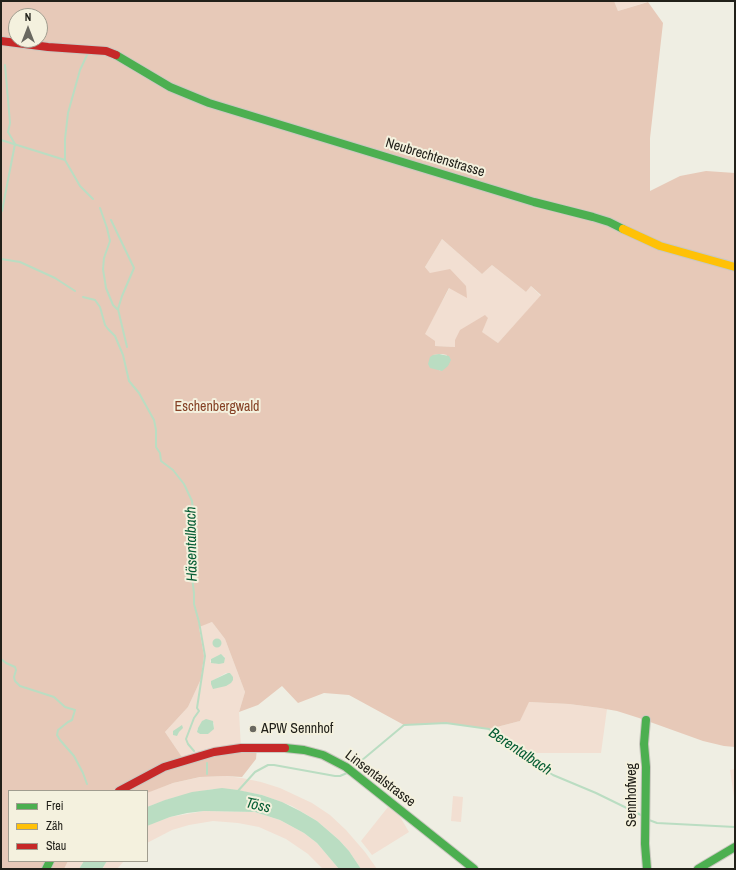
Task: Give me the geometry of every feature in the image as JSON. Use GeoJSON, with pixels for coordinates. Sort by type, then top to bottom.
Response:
{"type":"FeatureCollection","features":[{"type":"Feature","properties":{"kind":"street","name":"Neubrechtenstrasse"},"geometry":{"type":"LineString","coordinates":[[1,41],[48,47],[106,51],[115,54],[170,87],[209,103],[534,202],[593,217],[609,222],[660,246],[735,267]]}},
{"type":"Feature","properties":{"kind":"street","name":"Sennhofweg"},"geometry":{"type":"LineString","coordinates":[[646,720],[644,744],[646,767],[645,844],[647,869]]}},
{"type":"Feature","properties":{"kind":"street","name":"Linsentalstrasse"},"geometry":{"type":"LineString","coordinates":[[121,790],[164,768],[188,759],[214,752],[240,748],[264,747],[304,750],[331,759],[355,773],[474,869]]}},
{"type":"Feature","properties":{"kind":"street"},"geometry":{"type":"LineString","coordinates":[[698,869],[735,847]]}},
{"type":"Feature","properties":{"kind":"shaded area"},"geometry":{"type":"Polygon","coordinates":[[[614,1],[650,1],[618,11],[614,1]]]}},
{"type":"Feature","properties":{"kind":"shaded area"},"geometry":{"type":"Polygon","coordinates":[[[442,239],[482,274],[492,265],[526,292],[531,286],[541,296],[498,343],[481,332],[488,318],[455,340],[455,347],[435,346],[424,334],[450,287],[467,298],[430,273],[425,267],[442,239]]]}},
{"type":"Feature","properties":{"kind":"shaded area"},"geometry":{"type":"Polygon","coordinates":[[[212,622],[225,639],[245,692],[239,712],[241,748],[184,760],[165,732],[188,707],[201,679],[204,656],[199,626],[212,622]],[[221,655],[211,659],[210,662],[219,664],[225,657],[221,655]],[[226,673],[212,681],[230,684],[233,678],[230,673],[226,673]],[[204,720],[197,730],[200,734],[208,734],[214,727],[214,723],[204,720]]]}},
{"type":"Feature","properties":{"kind":"shaded area"},"geometry":{"type":"Polygon","coordinates":[[[528,702],[569,704],[607,709],[601,753],[517,753],[501,741],[489,729],[520,721],[528,702]]]}},
{"type":"Feature","properties":{"kind":"shaded area"},"geometry":{"type":"Polygon","coordinates":[[[735,769],[735,804],[730,770],[735,769]]]}},
{"type":"Feature","properties":{"kind":"shaded area"},"geometry":{"type":"Polygon","coordinates":[[[225,776],[261,782],[280,788],[312,803],[330,815],[346,830],[377,869],[361,869],[349,851],[339,840],[317,821],[292,806],[262,795],[235,790],[212,789],[172,798],[148,807],[148,793],[173,783],[201,777],[225,776]]]}},
{"type":"Feature","properties":{"kind":"shaded area"},"geometry":{"type":"Polygon","coordinates":[[[453,796],[463,797],[461,822],[451,821],[453,796]]]}},
{"type":"Feature","properties":{"kind":"shaded area"},"geometry":{"type":"Polygon","coordinates":[[[388,807],[399,815],[409,832],[372,855],[361,841],[388,807]]]}},
{"type":"Feature","properties":{"kind":"shaded area"},"geometry":{"type":"Polygon","coordinates":[[[204,811],[255,812],[280,820],[304,833],[317,843],[339,869],[323,869],[308,854],[286,839],[259,827],[238,823],[213,821],[189,825],[172,830],[148,842],[148,826],[170,817],[204,811]]]}},
{"type":"Feature","properties":{"kind":"shaded area"},"geometry":{"type":"Polygon","coordinates":[[[68,862],[83,862],[79,869],[64,869],[68,862]]]}},
{"type":"Feature","properties":{"kind":"shaded area"},"geometry":{"type":"Polygon","coordinates":[[[106,862],[123,862],[117,869],[102,869],[106,862]]]}},
{"type":"Feature","properties":{"kind":"green space","name":"Eschenbergwald"},"geometry":{"type":"Polygon","coordinates":[[[1,1],[614,1],[618,11],[648,2],[663,23],[650,138],[650,191],[680,176],[706,171],[735,173],[735,747],[703,741],[617,711],[569,704],[529,702],[520,721],[489,729],[446,723],[404,725],[349,695],[324,693],[298,703],[282,686],[258,705],[239,712],[245,692],[225,639],[212,622],[199,627],[204,656],[201,679],[188,707],[165,732],[184,760],[257,747],[256,759],[242,777],[200,777],[173,783],[148,793],[148,790],[8,790],[8,862],[68,862],[64,869],[1,869],[1,1]],[[442,239],[425,267],[430,273],[450,269],[466,286],[467,298],[449,288],[425,334],[435,341],[435,346],[455,347],[455,340],[460,330],[485,315],[488,318],[482,332],[498,343],[541,295],[531,286],[526,292],[492,265],[482,274],[442,239]],[[433,355],[440,371],[447,355],[433,355]]]}},
{"type":"Feature","properties":{"kind":"water"},"geometry":{"type":"Polygon","coordinates":[[[439,354],[449,356],[451,360],[448,366],[442,371],[430,368],[428,364],[430,357],[439,354]]]}},
{"type":"Feature","properties":{"kind":"water"},"geometry":{"type":"Polygon","coordinates":[[[217,638],[222,643],[217,648],[212,643],[217,638]]]}},
{"type":"Feature","properties":{"kind":"water"},"geometry":{"type":"Polygon","coordinates":[[[221,654],[225,658],[224,663],[211,663],[211,659],[221,654]]]}},
{"type":"Feature","properties":{"kind":"water"},"geometry":{"type":"Polygon","coordinates":[[[230,673],[233,677],[231,683],[226,686],[213,689],[211,681],[230,673]]]}},
{"type":"Feature","properties":{"kind":"water"},"geometry":{"type":"Polygon","coordinates":[[[206,719],[213,721],[214,729],[208,734],[200,734],[197,732],[198,728],[202,721],[206,719]]]}},
{"type":"Feature","properties":{"kind":"water"},"geometry":{"type":"Polygon","coordinates":[[[182,725],[183,728],[177,736],[173,735],[173,731],[182,725]]]}},
{"type":"Feature","properties":{"kind":"water","name":"Töss"},"geometry":{"type":"Polygon","coordinates":[[[222,788],[262,795],[282,802],[317,821],[339,840],[349,851],[361,869],[339,869],[317,843],[304,833],[280,820],[255,812],[204,811],[187,813],[170,817],[148,826],[148,807],[192,792],[222,788]]]}},
{"type":"Feature","properties":{"kind":"water"},"geometry":{"type":"Polygon","coordinates":[[[83,862],[106,862],[102,869],[79,869],[83,862]]]}},
{"type":"Feature","properties":{"kind":"waterway"},"geometry":{"type":"LineString","coordinates":[[65,160],[65,139],[68,113],[80,70],[87,55]]}},
{"type":"Feature","properties":{"kind":"waterway"},"geometry":{"type":"LineString","coordinates":[[2,211],[15,144],[8,132],[10,123],[5,65]]}},
{"type":"Feature","properties":{"kind":"waterway","name":"Häsentalbach"},"geometry":{"type":"LineString","coordinates":[[1,140],[65,160],[80,186],[93,199]]}},
{"type":"Feature","properties":{"kind":"waterway","name":"Häsentalbach"},"geometry":{"type":"LineString","coordinates":[[100,208],[110,241],[104,258],[103,269],[106,288],[113,305],[117,309]]}},
{"type":"Feature","properties":{"kind":"waterway","name":"Häsentalbach"},"geometry":{"type":"LineString","coordinates":[[111,220],[134,268],[118,309],[127,347]]}},
{"type":"Feature","properties":{"kind":"waterway","name":"Häsentalbach"},"geometry":{"type":"LineString","coordinates":[[1,259],[20,262],[55,278],[75,291]]}},
{"type":"Feature","properties":{"kind":"waterway","name":"Häsentalbach"},"geometry":{"type":"LineString","coordinates":[[83,297],[95,300],[100,307],[105,325],[115,336],[123,355],[129,381],[139,393],[154,420],[156,430],[156,447],[160,453],[161,461],[173,470],[184,484],[192,501],[194,520],[190,546],[190,562],[194,604],[205,656],[197,708],[199,711],[194,718],[186,739],[194,751]]}},
{"type":"Feature","properties":{"kind":"waterway"},"geometry":{"type":"LineString","coordinates":[[1,659],[15,667],[15,681],[20,686],[54,697],[65,707],[75,710],[72,720],[58,730],[57,735],[74,756],[87,784]]}},
{"type":"Feature","properties":{"kind":"waterway","name":"Berentalbach"},"geometry":{"type":"LineString","coordinates":[[355,766],[404,725],[446,723],[489,729],[501,741],[553,775],[596,793],[643,816]]}},
{"type":"Feature","properties":{"kind":"waterway","name":"Häsentalbach"},"geometry":{"type":"LineString","coordinates":[[207,763],[207,774]]}},
{"type":"Feature","properties":{"kind":"waterway","name":"Berentalbach"},"geometry":{"type":"LineString","coordinates":[[237,792],[255,772],[268,765],[335,776],[340,776],[347,773]]}},
{"type":"Feature","properties":{"kind":"waterway","name":"Berentalbach"},"geometry":{"type":"LineString","coordinates":[[649,820],[657,823],[735,827]]}},
{"type":"Feature","properties":{"kind":"traffic: fast"},"geometry":{"type":"LineString","coordinates":[[116,55],[170,87],[209,103],[534,202],[593,217],[609,222],[623,229]]}},
{"type":"Feature","properties":{"kind":"traffic: fast"},"geometry":{"type":"LineString","coordinates":[[646,720],[644,744],[646,767],[645,844],[647,869]]}},
{"type":"Feature","properties":{"kind":"traffic: fast"},"geometry":{"type":"LineString","coordinates":[[285,748],[304,750],[323,755],[346,767],[474,869]]}},
{"type":"Feature","properties":{"kind":"traffic: fast"},"geometry":{"type":"LineString","coordinates":[[698,869],[735,847]]}},
{"type":"Feature","properties":{"kind":"traffic: fast"},"geometry":{"type":"LineString","coordinates":[[46,869],[50,862]]}},
{"type":"Feature","properties":{"kind":"traffic: slow"},"geometry":{"type":"LineString","coordinates":[[623,229],[660,246],[735,267]]}},
{"type":"Feature","properties":{"kind":"traffic: jam"},"geometry":{"type":"LineString","coordinates":[[1,41],[48,47],[106,51],[116,55]]}},
{"type":"Feature","properties":{"kind":"traffic: jam"},"geometry":{"type":"LineString","coordinates":[[121,790],[164,767],[214,752],[241,748],[285,748]]}},
{"type":"Feature","properties":{"kind":"place","name":"APW Sennhof"},"geometry":{"type":"Point","coordinates":[253,729]}}]}
